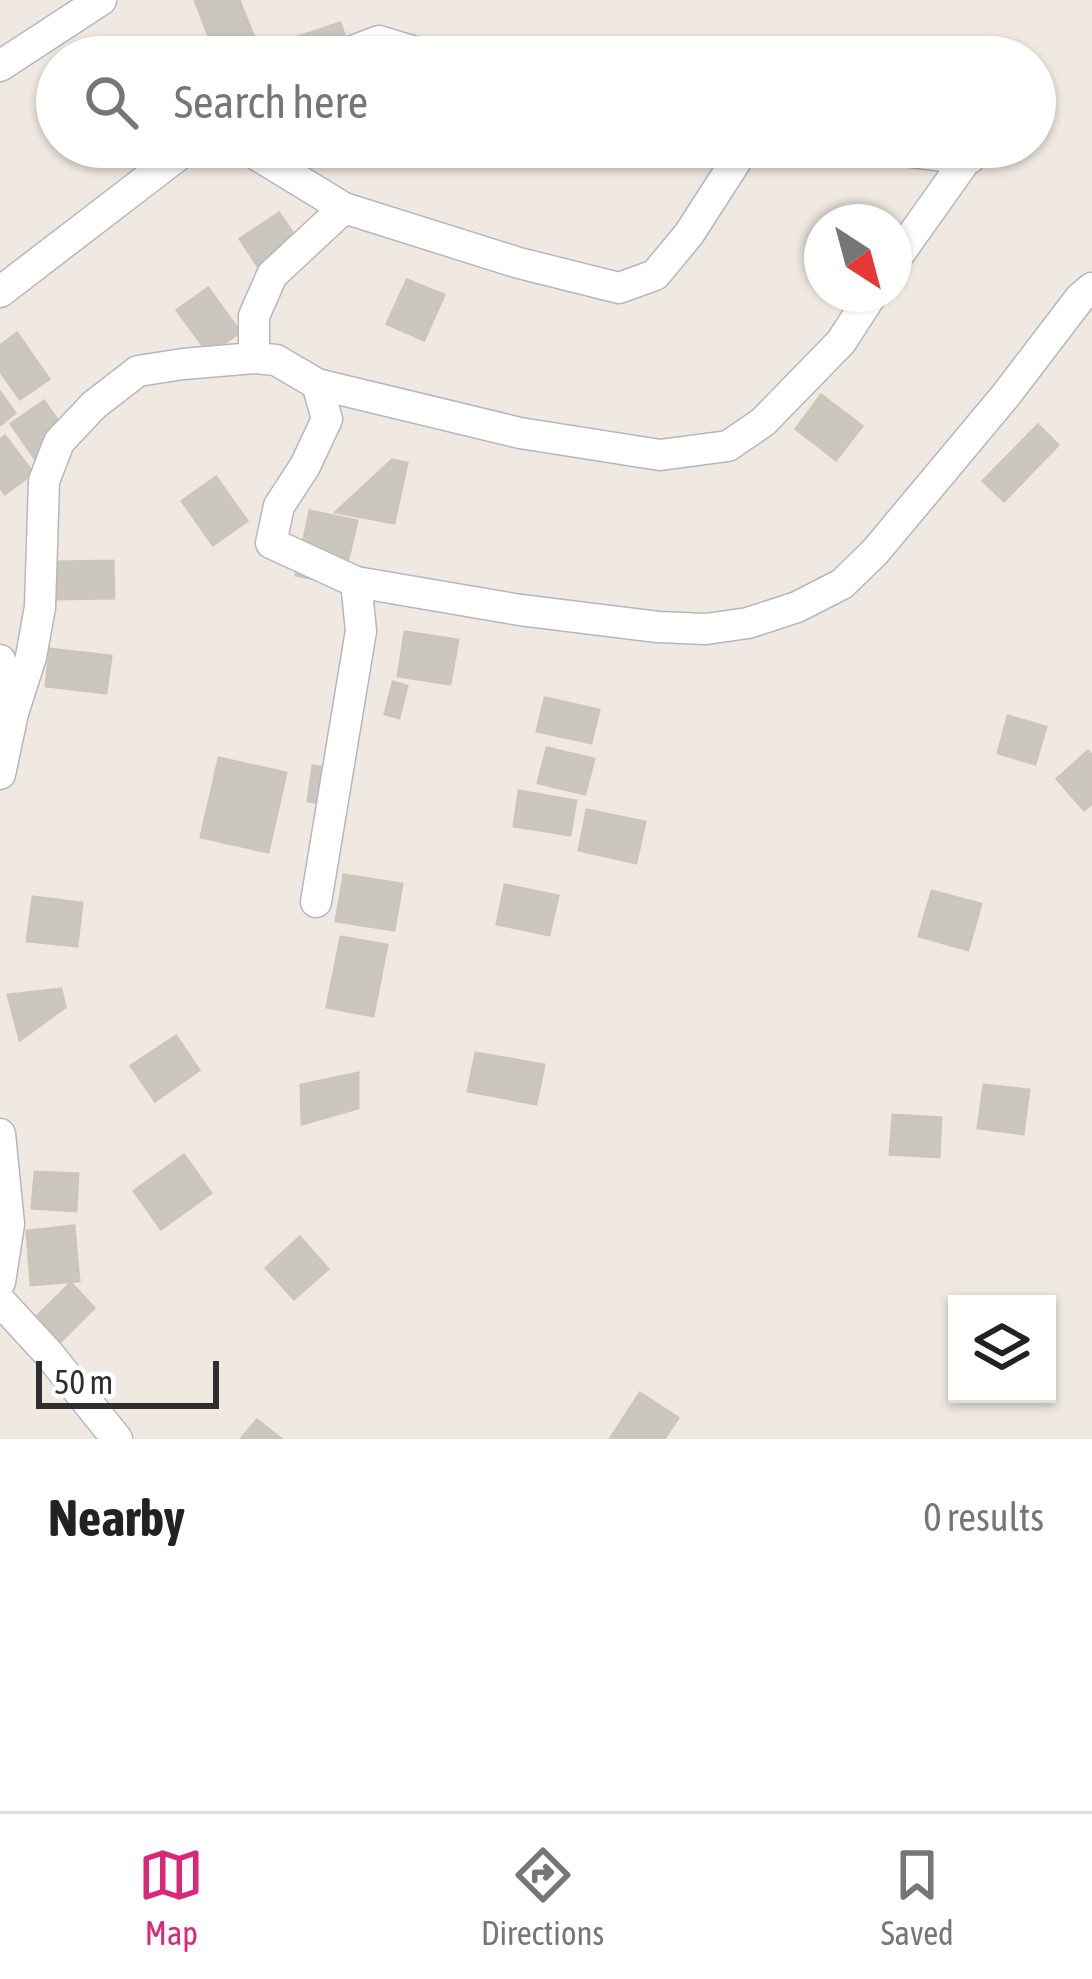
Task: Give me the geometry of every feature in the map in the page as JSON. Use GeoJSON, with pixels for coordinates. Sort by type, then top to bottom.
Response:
{"type":"FeatureCollection","features":[{"type":"Feature","properties":{"kind":"street"},"geometry":{"type":"LineString","coordinates":[[46,36],[101,0]]}},
{"type":"Feature","properties":{"kind":"street"},"geometry":{"type":"LineString","coordinates":[[0,66],[36,42]]}},
{"type":"Feature","properties":{"kind":"street"},"geometry":{"type":"LineString","coordinates":[[0,292],[162,168]]}},
{"type":"Feature","properties":{"kind":"street"},"geometry":{"type":"LineString","coordinates":[[278,168],[344,208],[519,263],[619,288],[655,275],[732,168]]}},
{"type":"Feature","properties":{"kind":"street"},"geometry":{"type":"LineString","coordinates":[[912,234],[961,168]]}},
{"type":"Feature","properties":{"kind":"street"},"geometry":{"type":"LineString","coordinates":[[254,358],[254,316],[272,275],[344,208]]}},
{"type":"Feature","properties":{"kind":"street"},"geometry":{"type":"LineString","coordinates":[[317,384],[327,419],[279,506],[271,543],[356,582],[520,610],[706,629],[797,608],[842,584],[875,552],[1092,288]]}},
{"type":"Feature","properties":{"kind":"street"},"geometry":{"type":"LineString","coordinates":[[6,708],[31,656],[40,607],[44,481],[59,442],[94,405],[138,371],[254,358],[276,360],[317,384],[520,433],[660,455],[728,446],[763,422],[841,342],[860,312]]}},
{"type":"Feature","properties":{"kind":"street"},"geometry":{"type":"LineString","coordinates":[[316,902],[361,631],[356,582]]}},
{"type":"Feature","properties":{"kind":"street"},"geometry":{"type":"LineString","coordinates":[[0,660],[6,708],[0,774]]}},
{"type":"Feature","properties":{"kind":"street"},"geometry":{"type":"LineString","coordinates":[[0,1134],[9,1224],[0,1282]]}},
{"type":"Feature","properties":{"kind":"street"},"geometry":{"type":"LineString","coordinates":[[0,1301],[117,1439]]}},
{"type":"Feature","properties":{"kind":"building"},"geometry":{"type":"Polygon","coordinates":[[[195,0],[239,0],[253,36],[209,36],[195,0]]]}},
{"type":"Feature","properties":{"kind":"building"},"geometry":{"type":"Polygon","coordinates":[[[340,23],[345,36],[301,36],[340,23]]]}},
{"type":"Feature","properties":{"kind":"building"},"geometry":{"type":"Polygon","coordinates":[[[279,213],[309,257],[269,283],[240,239],[279,213]]]}},
{"type":"Feature","properties":{"kind":"building"},"geometry":{"type":"Polygon","coordinates":[[[407,280],[444,295],[424,340],[387,324],[407,280]]]}},
{"type":"Feature","properties":{"kind":"building"},"geometry":{"type":"Polygon","coordinates":[[[208,288],[240,332],[209,354],[177,310],[208,288]]]}},
{"type":"Feature","properties":{"kind":"building"},"geometry":{"type":"Polygon","coordinates":[[[17,333],[49,379],[20,399],[0,371],[0,346],[17,333]]]}},
{"type":"Feature","properties":{"kind":"building"},"geometry":{"type":"Polygon","coordinates":[[[0,392],[15,413],[0,425],[0,392]]]}},
{"type":"Feature","properties":{"kind":"building"},"geometry":{"type":"Polygon","coordinates":[[[821,395],[862,426],[836,460],[796,429],[821,395]]]}},
{"type":"Feature","properties":{"kind":"building"},"geometry":{"type":"Polygon","coordinates":[[[44,401],[71,440],[38,463],[11,424],[44,401]]]}},
{"type":"Feature","properties":{"kind":"building"},"geometry":{"type":"Polygon","coordinates":[[[1038,425],[1058,445],[1004,501],[983,481],[1038,425]]]}},
{"type":"Feature","properties":{"kind":"building"},"geometry":{"type":"Polygon","coordinates":[[[5,436],[33,473],[5,494],[0,487],[0,440],[5,436]]]}},
{"type":"Feature","properties":{"kind":"building"},"geometry":{"type":"Polygon","coordinates":[[[392,460],[407,463],[394,523],[336,512],[392,460]]]}},
{"type":"Feature","properties":{"kind":"building"},"geometry":{"type":"Polygon","coordinates":[[[216,477],[247,521],[213,545],[182,501],[216,477]]]}},
{"type":"Feature","properties":{"kind":"building"},"geometry":{"type":"Polygon","coordinates":[[[310,511],[357,521],[342,585],[296,575],[310,511]]]}},
{"type":"Feature","properties":{"kind":"building"},"geometry":{"type":"Polygon","coordinates":[[[113,561],[114,598],[57,599],[56,562],[113,561]]]}},
{"type":"Feature","properties":{"kind":"building"},"geometry":{"type":"Polygon","coordinates":[[[405,632],[458,640],[450,684],[398,676],[405,632]]]}},
{"type":"Feature","properties":{"kind":"building"},"geometry":{"type":"Polygon","coordinates":[[[50,649],[111,656],[106,693],[46,686],[50,649]]]}},
{"type":"Feature","properties":{"kind":"building"},"geometry":{"type":"Polygon","coordinates":[[[393,682],[407,686],[399,718],[385,714],[393,682]]]}},
{"type":"Feature","properties":{"kind":"building"},"geometry":{"type":"Polygon","coordinates":[[[545,698],[599,710],[591,743],[537,731],[545,698]]]}},
{"type":"Feature","properties":{"kind":"building"},"geometry":{"type":"Polygon","coordinates":[[[1008,716],[1046,727],[1035,764],[998,753],[1008,716]]]}},
{"type":"Feature","properties":{"kind":"building"},"geometry":{"type":"Polygon","coordinates":[[[547,748],[594,759],[585,794],[538,783],[547,748]]]}},
{"type":"Feature","properties":{"kind":"building"},"geometry":{"type":"Polygon","coordinates":[[[1088,751],[1092,756],[1092,803],[1084,810],[1057,779],[1088,751]]]}},
{"type":"Feature","properties":{"kind":"building"},"geometry":{"type":"Polygon","coordinates":[[[219,758],[286,773],[268,852],[201,837],[219,758]]]}},
{"type":"Feature","properties":{"kind":"building"},"geometry":{"type":"Polygon","coordinates":[[[313,766],[341,770],[336,805],[308,801],[313,766]]]}},
{"type":"Feature","properties":{"kind":"building"},"geometry":{"type":"Polygon","coordinates":[[[519,791],[576,801],[570,835],[514,826],[519,791]]]}},
{"type":"Feature","properties":{"kind":"building"},"geometry":{"type":"Polygon","coordinates":[[[587,810],[645,822],[636,863],[579,850],[587,810]]]}},
{"type":"Feature","properties":{"kind":"building"},"geometry":{"type":"Polygon","coordinates":[[[344,875],[402,884],[394,930],[336,921],[344,875]]]}},
{"type":"Feature","properties":{"kind":"building"},"geometry":{"type":"Polygon","coordinates":[[[505,885],[558,896],[549,935],[497,924],[505,885]]]}},
{"type":"Feature","properties":{"kind":"building"},"geometry":{"type":"Polygon","coordinates":[[[932,891],[981,904],[968,950],[919,936],[932,891]]]}},
{"type":"Feature","properties":{"kind":"building"},"geometry":{"type":"Polygon","coordinates":[[[33,897],[82,903],[77,946],[27,941],[33,897]]]}},
{"type":"Feature","properties":{"kind":"building"},"geometry":{"type":"Polygon","coordinates":[[[341,937],[387,945],[373,1016],[327,1007],[341,937]]]}},
{"type":"Feature","properties":{"kind":"building"},"geometry":{"type":"Polygon","coordinates":[[[61,989],[65,1007],[20,1040],[8,995],[61,989]]]}},
{"type":"Feature","properties":{"kind":"building"},"geometry":{"type":"Polygon","coordinates":[[[176,1036],[199,1070],[155,1101],[131,1066],[176,1036]]]}},
{"type":"Feature","properties":{"kind":"building"},"geometry":{"type":"Polygon","coordinates":[[[476,1053],[544,1065],[536,1104],[468,1091],[476,1053]]]}},
{"type":"Feature","properties":{"kind":"building"},"geometry":{"type":"Polygon","coordinates":[[[358,1073],[358,1108],[302,1124],[301,1085],[358,1073]]]}},
{"type":"Feature","properties":{"kind":"building"},"geometry":{"type":"Polygon","coordinates":[[[984,1085],[1029,1090],[1023,1134],[978,1128],[984,1085]]]}},
{"type":"Feature","properties":{"kind":"building"},"geometry":{"type":"Polygon","coordinates":[[[893,1115],[941,1118],[939,1157],[890,1154],[893,1115]]]}},
{"type":"Feature","properties":{"kind":"building"},"geometry":{"type":"Polygon","coordinates":[[[184,1155],[211,1193],[161,1229],[134,1191],[184,1155]]]}},
{"type":"Feature","properties":{"kind":"building"},"geometry":{"type":"Polygon","coordinates":[[[35,1172],[78,1174],[76,1211],[32,1208],[35,1172]]]}},
{"type":"Feature","properties":{"kind":"building"},"geometry":{"type":"Polygon","coordinates":[[[74,1226],[79,1281],[31,1285],[27,1231],[74,1226]]]}},
{"type":"Feature","properties":{"kind":"building"},"geometry":{"type":"Polygon","coordinates":[[[300,1237],[328,1269],[294,1299],[266,1268],[300,1237]]]}},
{"type":"Feature","properties":{"kind":"building"},"geometry":{"type":"Polygon","coordinates":[[[71,1283],[94,1308],[54,1348],[30,1323],[71,1283]]]}},
{"type":"Feature","properties":{"kind":"building"},"geometry":{"type":"Polygon","coordinates":[[[640,1393],[678,1418],[664,1439],[610,1439],[640,1393]]]}},
{"type":"Feature","properties":{"kind":"building"},"geometry":{"type":"Polygon","coordinates":[[[257,1420],[281,1439],[241,1439],[257,1420]]]}}]}
